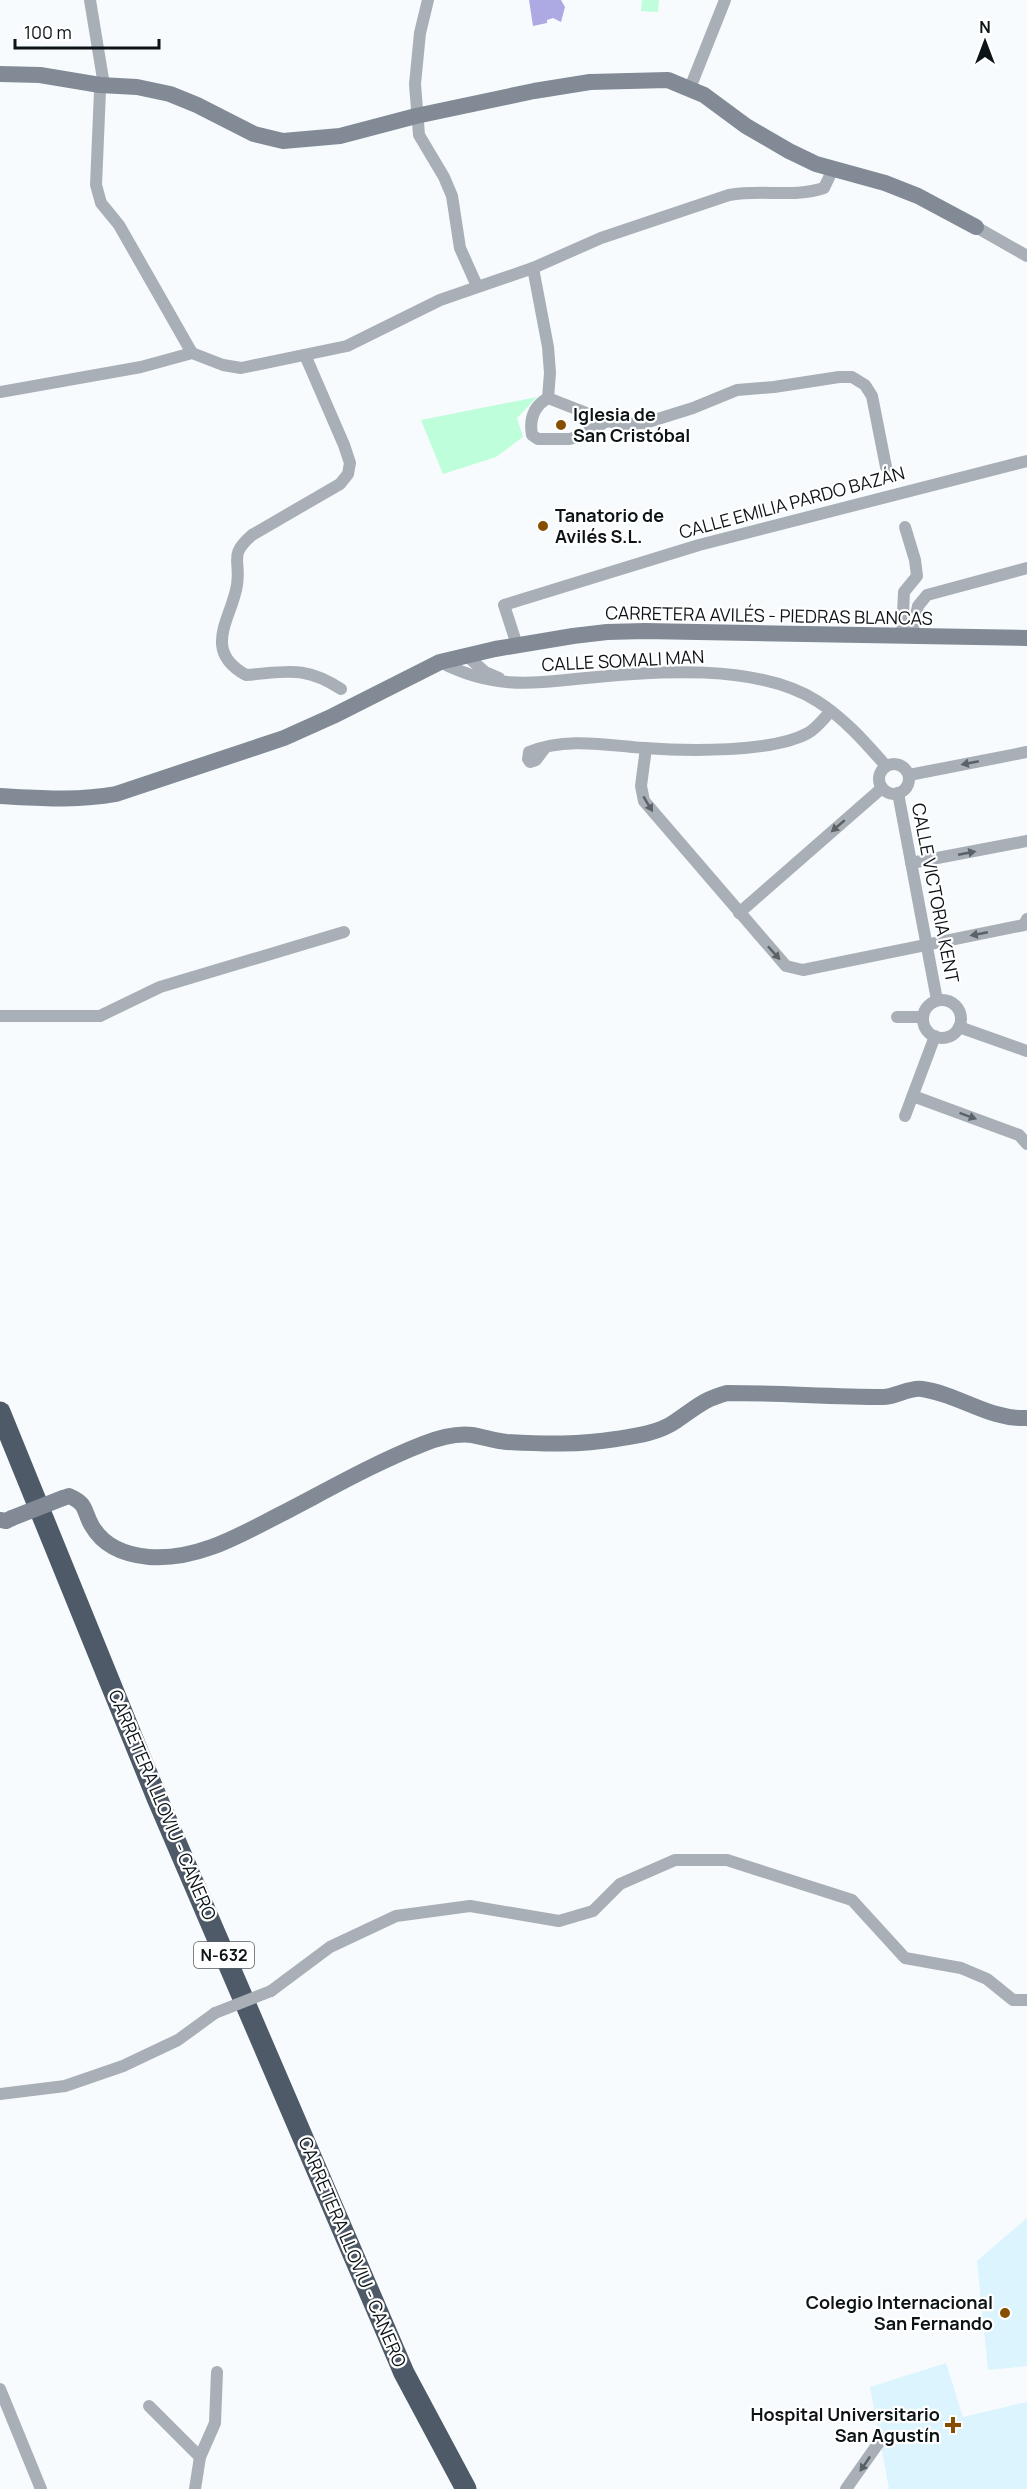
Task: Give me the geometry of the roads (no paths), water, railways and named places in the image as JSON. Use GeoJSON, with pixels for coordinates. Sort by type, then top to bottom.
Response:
{"type":"FeatureCollection","features":[{"type":"Feature","properties":{"kind":"highway","name":"CARRETERA LLOVIU - CANERO"},"geometry":{"type":"LineString","coordinates":[[0,1412],[157,1798],[404,2373],[466,2489]]}},
{"type":"Feature","properties":{"kind":"street"},"geometry":{"type":"LineString","coordinates":[[90,0],[103,79],[100,85],[96,185],[101,203],[119,225],[192,353]]}},
{"type":"Feature","properties":{"kind":"street"},"geometry":{"type":"LineString","coordinates":[[428,0],[419,43],[415,84],[419,135],[444,177],[452,196],[460,248],[477,286]]}},
{"type":"Feature","properties":{"kind":"street"},"geometry":{"type":"LineString","coordinates":[[690,88],[725,0]]}},
{"type":"Feature","properties":{"kind":"street"},"geometry":{"type":"LineString","coordinates":[[0,74],[40,75],[100,85],[137,87],[170,94],[254,134],[284,141],[340,136],[416,116],[534,91],[590,82],[668,80],[704,95],[767,140],[816,164],[907,191],[1027,256]]}},
{"type":"Feature","properties":{"kind":"street"},"geometry":{"type":"LineString","coordinates":[[0,392],[141,367],[192,353],[223,365],[241,368],[347,346],[415,311],[477,286],[533,268],[601,238],[729,195],[750,191],[795,193],[824,188],[833,169]]}},
{"type":"Feature","properties":{"kind":"street"},"geometry":{"type":"LineString","coordinates":[[533,268],[548,347],[550,374],[548,398]]}},
{"type":"Feature","properties":{"kind":"street"},"geometry":{"type":"LineString","coordinates":[[305,355],[344,445],[350,463],[348,474],[340,484],[242,543],[236,553],[237,584],[223,623],[222,642],[230,663],[246,675],[300,670],[324,678],[341,689]]}},
{"type":"Feature","properties":{"kind":"street"},"geometry":{"type":"LineString","coordinates":[[548,398],[607,421],[624,424],[645,423],[693,408],[737,390],[774,387],[839,376],[852,377],[865,385],[872,396],[886,467]]}},
{"type":"Feature","properties":{"kind":"street"},"geometry":{"type":"LineString","coordinates":[[548,398],[539,403],[533,411],[532,435],[538,439],[570,439],[607,421]]}},
{"type":"Feature","properties":{"kind":"street","name":"CALLE EMILIA PARDO BAZÁN"},"geometry":{"type":"LineString","coordinates":[[517,645],[504,605],[699,545],[1027,461]]}},
{"type":"Feature","properties":{"kind":"street"},"geometry":{"type":"LineString","coordinates":[[905,527],[915,560],[917,576],[904,592],[907,636]]}},
{"type":"Feature","properties":{"kind":"street"},"geometry":{"type":"LineString","coordinates":[[907,636],[918,606],[927,595],[1027,568]]}},
{"type":"Feature","properties":{"kind":"street","name":"CARRETERA AVILÉS - PIEDRAS BLANCAS"},"geometry":{"type":"LineString","coordinates":[[0,796],[65,800],[89,799],[116,794],[284,738],[440,662],[517,645],[607,632],[1027,638]]}},
{"type":"Feature","properties":{"kind":"street"},"geometry":{"type":"LineString","coordinates":[[466,655],[478,676],[495,649]]}},
{"type":"Feature","properties":{"kind":"street","name":"CALLE SOMALI MAN"},"geometry":{"type":"LineString","coordinates":[[440,662],[478,676],[511,683],[652,674],[714,674],[754,677],[793,688],[831,711],[848,725],[886,766]]}},
{"type":"Feature","properties":{"kind":"street"},"geometry":{"type":"LineString","coordinates":[[545,748],[572,743],[599,743],[646,748],[703,750],[786,742],[810,732],[831,711]]}},
{"type":"Feature","properties":{"kind":"street"},"geometry":{"type":"LineString","coordinates":[[646,748],[640,786],[644,801],[738,913],[786,966],[795,970],[1024,926],[1027,919]]}},
{"type":"Feature","properties":{"kind":"street"},"geometry":{"type":"LineString","coordinates":[[909,775],[1027,752]]}},
{"type":"Feature","properties":{"kind":"street"},"geometry":{"type":"LineString","coordinates":[[899,764],[909,775],[907,788],[898,793],[889,793],[882,788],[879,777],[886,766],[899,764]]}},
{"type":"Feature","properties":{"kind":"street"},"geometry":{"type":"LineString","coordinates":[[738,913],[882,788]]}},
{"type":"Feature","properties":{"kind":"street","name":"CALLE VICTORIA KENT"},"geometry":{"type":"LineString","coordinates":[[898,793],[937,1000]]}},
{"type":"Feature","properties":{"kind":"street"},"geometry":{"type":"LineString","coordinates":[[911,863],[1026,842]]}},
{"type":"Feature","properties":{"kind":"street"},"geometry":{"type":"LineString","coordinates":[[0,1016],[100,1016],[160,987],[344,932]]}},
{"type":"Feature","properties":{"kind":"street"},"geometry":{"type":"LineString","coordinates":[[937,1000],[950,1002],[957,1007],[961,1021],[949,1036],[935,1036],[925,1027],[923,1017],[929,1005],[937,1000]]}},
{"type":"Feature","properties":{"kind":"street"},"geometry":{"type":"LineString","coordinates":[[897,1017],[923,1017]]}},
{"type":"Feature","properties":{"kind":"street"},"geometry":{"type":"LineString","coordinates":[[958,1027],[1027,1052]]}},
{"type":"Feature","properties":{"kind":"street"},"geometry":{"type":"LineString","coordinates":[[905,1116],[935,1036]]}},
{"type":"Feature","properties":{"kind":"street"},"geometry":{"type":"LineString","coordinates":[[913,1096],[1019,1135],[1027,1144]]}},
{"type":"Feature","properties":{"kind":"street"},"geometry":{"type":"LineString","coordinates":[[6,1519],[69,1496],[80,1500],[86,1509],[91,1525],[103,1540],[124,1553],[151,1557],[178,1556],[222,1544],[390,1458],[449,1436],[470,1435],[499,1441],[528,1443],[576,1443],[614,1439],[657,1430],[675,1422],[708,1398],[727,1394],[887,1397],[919,1388],[943,1392],[989,1412],[1013,1419],[1027,1418]]}},
{"type":"Feature","properties":{"kind":"street"},"geometry":{"type":"LineString","coordinates":[[0,2094],[65,2086],[123,2066],[178,2040],[215,2013],[271,1991],[330,1947],[396,1916],[470,1906],[559,1921],[593,1911],[620,1884],[675,1860],[727,1860],[852,1900],[905,1958],[961,1968],[987,1979],[1013,2000],[1027,2000]]}},
{"type":"Feature","properties":{"kind":"street"},"geometry":{"type":"LineString","coordinates":[[195,2489],[200,2457],[215,2423],[217,2372]]}},
{"type":"Feature","properties":{"kind":"street"},"geometry":{"type":"LineString","coordinates":[[0,2389],[41,2489]]}},
{"type":"Feature","properties":{"kind":"street"},"geometry":{"type":"LineString","coordinates":[[149,2406],[200,2457]]}},
{"type":"Feature","properties":{"kind":"street"},"geometry":{"type":"LineString","coordinates":[[846,2489],[882,2438]]}},
{"type":"Feature","properties":{"kind":"place","name":"Iglesia de San Cristóbal"},"geometry":{"type":"Point","coordinates":[561,425]}},
{"type":"Feature","properties":{"kind":"place","name":"Tanatorio de Avilés S.L."},"geometry":{"type":"Point","coordinates":[543,526]}},
{"type":"Feature","properties":{"kind":"place","name":"Colegio Internacional San Fernando"},"geometry":{"type":"Point","coordinates":[1005,2313]}},
{"type":"Feature","properties":{"kind":"place","name":"Hospital Universitario San Agustín"},"geometry":{"type":"Point","coordinates":[953,2425]}}]}
